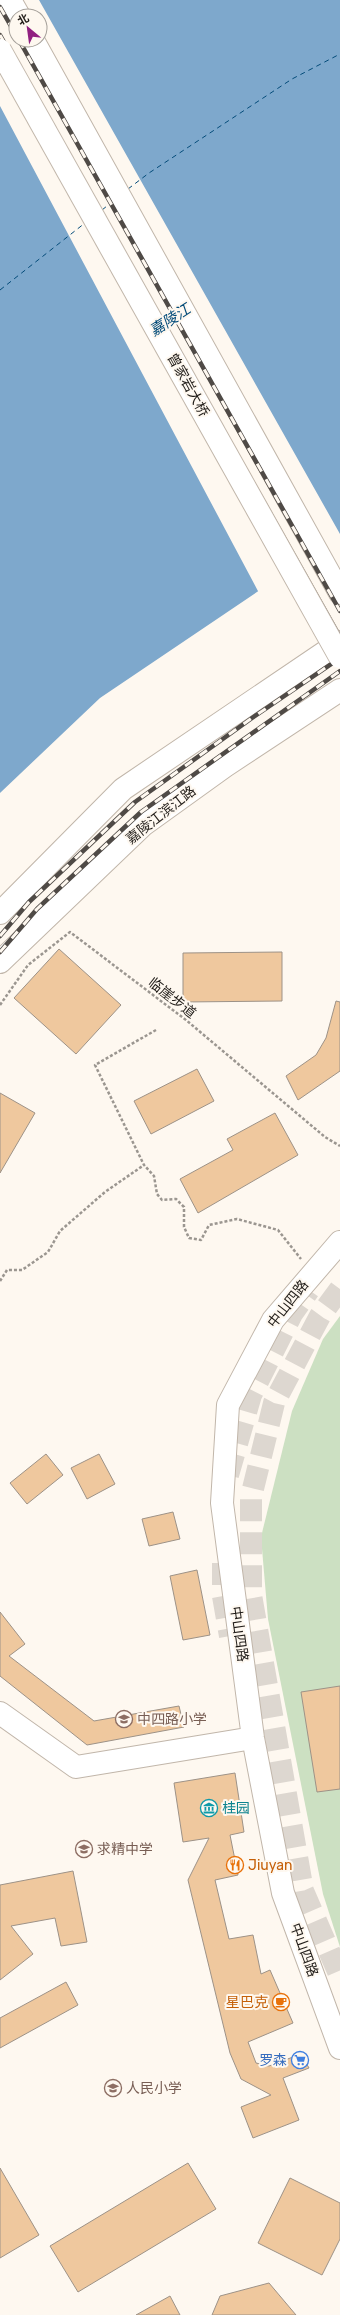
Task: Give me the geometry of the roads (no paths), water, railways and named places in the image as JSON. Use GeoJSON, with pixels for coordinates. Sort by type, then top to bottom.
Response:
{"type":"FeatureCollection","features":[{"type":"Feature","properties":{"kind":"main road"},"geometry":{"type":"LineString","coordinates":[[37,48],[340,593]]}},
{"type":"Feature","properties":{"kind":"main road","name":"曾家岩大桥"},"geometry":{"type":"LineString","coordinates":[[0,50],[340,656]]}},
{"type":"Feature","properties":{"kind":"main road"},"geometry":{"type":"LineString","coordinates":[[0,913],[123,789],[340,642]]}},
{"type":"Feature","properties":{"kind":"main road","name":"嘉陵江滨江路"},"geometry":{"type":"LineString","coordinates":[[0,962],[143,825],[225,766],[340,690]]}},
{"type":"Feature","properties":{"kind":"main road","name":"中山四路"},"geometry":{"type":"LineString","coordinates":[[340,1242],[273,1320],[228,1405],[222,1503],[253,1738],[283,1893],[340,2048]]}},
{"type":"Feature","properties":{"kind":"main road"},"geometry":{"type":"LineString","coordinates":[[0,1713],[76,1766],[253,1738]]}},
{"type":"Feature","properties":{"kind":"water","name":"嘉陵江"},"geometry":{"type":"Polygon","coordinates":[[[0,0],[340,0],[340,536],[100,698],[0,793],[0,0]]]}},
{"type":"Feature","properties":{"kind":"tunnel"},"geometry":{"type":"LineString","coordinates":[[340,1289],[320,1316],[274,1403],[251,1497],[251,1595],[303,1891],[340,1976]]}},
{"type":"Feature","properties":{"kind":"tunnel"},"geometry":{"type":"LineString","coordinates":[[228,1475],[251,1395],[292,1314],[309,1290]]}},
{"type":"Feature","properties":{"kind":"tunnel"},"geometry":{"type":"LineString","coordinates":[[223,1563],[223,1596],[230,1636]]}},
{"type":"Feature","properties":{"kind":"railway"},"geometry":{"type":"LineString","coordinates":[[0,7],[8,21]]}},
{"type":"Feature","properties":{"kind":"railway"},"geometry":{"type":"LineString","coordinates":[[0,35],[340,637]]}},
{"type":"Feature","properties":{"kind":"railway"},"geometry":{"type":"LineString","coordinates":[[23,48],[340,611]]}},
{"type":"Feature","properties":{"kind":"railway"},"geometry":{"type":"LineString","coordinates":[[0,936],[29,902],[135,802],[252,718],[340,658]]}},
{"type":"Feature","properties":{"kind":"railway"},"geometry":{"type":"LineString","coordinates":[[0,952],[37,909],[141,812],[340,671]]}},
{"type":"Feature","properties":{"kind":"place","name":"中四路小学"},"geometry":{"type":"Point","coordinates":[124,1719]}},
{"type":"Feature","properties":{"kind":"place","name":"桂园"},"geometry":{"type":"Point","coordinates":[209,1808]}},
{"type":"Feature","properties":{"kind":"place","name":"求精中学"},"geometry":{"type":"Point","coordinates":[84,1849]}},
{"type":"Feature","properties":{"kind":"place","name":"Jiuyan"},"geometry":{"type":"Point","coordinates":[235,1865]}},
{"type":"Feature","properties":{"kind":"place","name":"星巴克"},"geometry":{"type":"Point","coordinates":[281,2002]}},
{"type":"Feature","properties":{"kind":"place","name":"罗森"},"geometry":{"type":"Point","coordinates":[300,2060]}},
{"type":"Feature","properties":{"kind":"place","name":"人民小学"},"geometry":{"type":"Point","coordinates":[113,2088]}}]}
